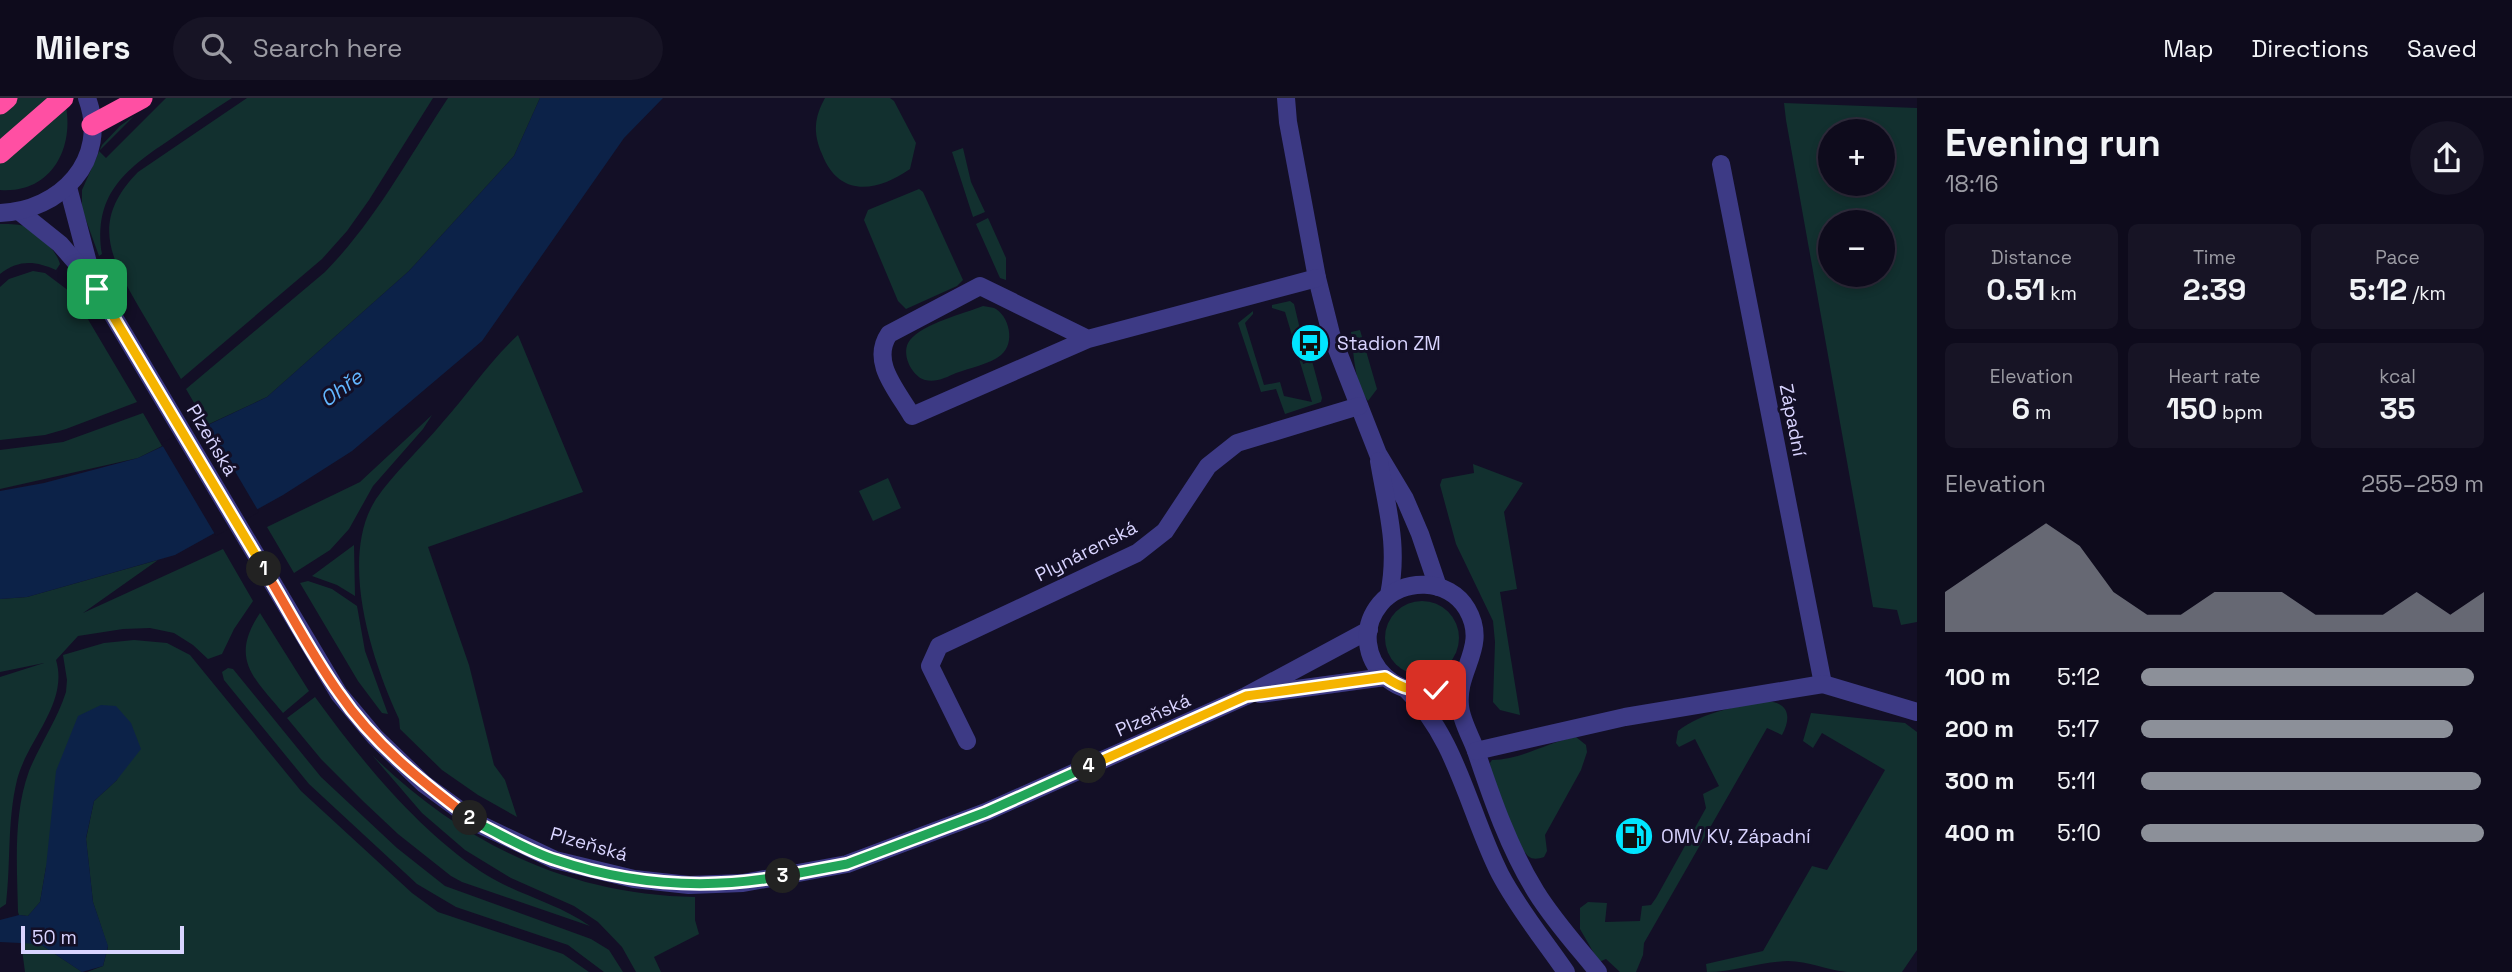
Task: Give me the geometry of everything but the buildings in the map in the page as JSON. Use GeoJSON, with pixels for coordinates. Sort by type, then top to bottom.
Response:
{"type":"FeatureCollection","features":[{"type":"Feature","properties":{"kind":"highway"},"geometry":{"type":"LineString","coordinates":[[0,104],[7,98]]}},
{"type":"Feature","properties":{"kind":"highway"},"geometry":{"type":"LineString","coordinates":[[0,153],[63,98]]}},
{"type":"Feature","properties":{"kind":"highway"},"geometry":{"type":"LineString","coordinates":[[92,125],[142,98]]}},
{"type":"Feature","properties":{"kind":"street"},"geometry":{"type":"LineString","coordinates":[[0,214],[20,212],[46,203],[68,187],[81,169],[89,148],[92,125],[87,98]]}},
{"type":"Feature","properties":{"kind":"street"},"geometry":{"type":"LineString","coordinates":[[1286,98],[1288,122],[1317,278],[1331,334],[1378,454],[1405,499],[1420,534],[1438,587]]}},
{"type":"Feature","properties":{"kind":"street","name":"Západní"},"geometry":{"type":"LineString","coordinates":[[1721,164],[1823,684]]}},
{"type":"Feature","properties":{"kind":"street","name":"Plzeňská"},"geometry":{"type":"LineString","coordinates":[[68,187],[95,285]]}},
{"type":"Feature","properties":{"kind":"street","name":"Plzeňská"},"geometry":{"type":"LineString","coordinates":[[20,212],[60,244],[95,285],[339,694],[375,737],[424,784],[479,824],[555,860],[634,879],[689,885],[743,883],[847,864],[986,812],[1246,696],[1368,631]]}},
{"type":"Feature","properties":{"kind":"street"},"geometry":{"type":"LineString","coordinates":[[1088,339],[980,286],[890,334],[881,345],[881,363],[912,416],[1088,339],[1317,278]]}},
{"type":"Feature","properties":{"kind":"street","name":"Plynárenská"},"geometry":{"type":"LineString","coordinates":[[967,741],[930,666],[939,646],[1137,554],[1165,531],[1208,466],[1237,443],[1359,406]]}},
{"type":"Feature","properties":{"kind":"street"},"geometry":{"type":"LineString","coordinates":[[1378,454],[1394,541],[1394,573],[1389,595]]}},
{"type":"Feature","properties":{"kind":"street"},"geometry":{"type":"LineString","coordinates":[[1566,972],[1530,924],[1501,876],[1441,733],[1416,698],[1385,677],[1375,663],[1369,647],[1368,631],[1379,605],[1389,595],[1404,587],[1421,584],[1438,587],[1465,606],[1473,622],[1476,639],[1473,656],[1461,683],[1460,708],[1489,795],[1536,892],[1598,972]]}},
{"type":"Feature","properties":{"kind":"street"},"geometry":{"type":"LineString","coordinates":[[1406,689],[1418,692],[1436,690],[1452,683],[1465,671]]}},
{"type":"Feature","properties":{"kind":"street","name":"Plzeňská"},"geometry":{"type":"LineString","coordinates":[[1246,696],[1385,677]]}},
{"type":"Feature","properties":{"kind":"street"},"geometry":{"type":"LineString","coordinates":[[1476,751],[1625,717],[1823,684],[1917,712]]}},
{"type":"Feature","properties":{"kind":"green space"},"geometry":{"type":"Polygon","coordinates":[[[0,98],[64,98],[67,132],[57,163],[47,175],[34,184],[18,189],[0,190],[0,98]]]}},
{"type":"Feature","properties":{"kind":"green space"},"geometry":{"type":"Polygon","coordinates":[[[166,98],[232,98],[152,152],[125,174],[107,200],[100,234],[102,254],[99,256],[82,209],[82,190],[99,151],[106,158],[166,98]]]}},
{"type":"Feature","properties":{"kind":"green space"},"geometry":{"type":"Polygon","coordinates":[[[247,98],[433,98],[369,200],[347,231],[322,259],[181,379],[120,273],[110,239],[110,223],[114,207],[123,190],[138,172],[247,98]]]}},
{"type":"Feature","properties":{"kind":"green space"},"geometry":{"type":"Polygon","coordinates":[[[448,98],[540,98],[514,156],[409,271],[267,397],[207,425],[186,389],[325,272],[376,210],[448,98]]]}},
{"type":"Feature","properties":{"kind":"green space"},"geometry":{"type":"Polygon","coordinates":[[[825,98],[890,98],[894,101],[916,143],[910,169],[885,183],[872,186],[860,187],[838,178],[829,168],[817,139],[817,119],[825,98]]]}},
{"type":"Feature","properties":{"kind":"green space"},"geometry":{"type":"Polygon","coordinates":[[[1784,103],[1917,108],[1917,622],[1901,625],[1897,610],[1873,607],[1784,103]]]}},
{"type":"Feature","properties":{"kind":"green space"},"geometry":{"type":"Polygon","coordinates":[[[134,116],[100,150],[120,126],[134,116]]]}},
{"type":"Feature","properties":{"kind":"green space"},"geometry":{"type":"Polygon","coordinates":[[[963,148],[971,182],[985,212],[973,217],[952,152],[963,148]]]}},
{"type":"Feature","properties":{"kind":"green space"},"geometry":{"type":"Polygon","coordinates":[[[919,189],[923,192],[963,280],[957,286],[906,309],[898,301],[864,220],[868,210],[919,189]]]}},
{"type":"Feature","properties":{"kind":"green space"},"geometry":{"type":"Polygon","coordinates":[[[988,218],[1006,258],[1006,280],[1000,278],[976,224],[988,218]]]}},
{"type":"Feature","properties":{"kind":"green space"},"geometry":{"type":"Polygon","coordinates":[[[0,224],[24,226],[40,237],[51,247],[58,259],[60,264],[56,270],[28,263],[14,266],[0,274],[0,224]]]}},
{"type":"Feature","properties":{"kind":"green space"},"geometry":{"type":"Polygon","coordinates":[[[33,271],[45,273],[73,294],[137,402],[45,435],[0,440],[0,287],[9,279],[33,271]]]}},
{"type":"Feature","properties":{"kind":"green space"},"geometry":{"type":"Polygon","coordinates":[[[1290,301],[1294,304],[1304,346],[1299,348],[1303,364],[1312,361],[1322,398],[1321,402],[1285,414],[1276,389],[1261,392],[1238,323],[1253,311],[1245,323],[1264,385],[1280,382],[1284,396],[1312,402],[1285,312],[1272,308],[1272,305],[1290,301]]]}},
{"type":"Feature","properties":{"kind":"green space"},"geometry":{"type":"Polygon","coordinates":[[[983,306],[994,308],[1007,323],[1008,344],[1001,355],[937,380],[925,380],[915,374],[908,363],[906,351],[907,345],[916,334],[934,324],[983,306]]]}},
{"type":"Feature","properties":{"kind":"green space"},"geometry":{"type":"Polygon","coordinates":[[[1360,330],[1377,389],[1368,401],[1357,377],[1353,350],[1351,332],[1360,330]]]}},
{"type":"Feature","properties":{"kind":"green space"},"geometry":{"type":"Polygon","coordinates":[[[518,335],[583,492],[428,547],[469,665],[494,765],[505,780],[517,817],[442,770],[400,729],[399,719],[370,639],[359,579],[365,523],[376,499],[518,335]]]}},
{"type":"Feature","properties":{"kind":"green space"},"geometry":{"type":"Polygon","coordinates":[[[143,413],[162,446],[138,458],[0,489],[0,450],[63,442],[143,413]]]}},
{"type":"Feature","properties":{"kind":"green space"},"geometry":{"type":"Polygon","coordinates":[[[432,415],[373,486],[349,529],[330,550],[294,573],[267,527],[360,482],[432,415]]]}},
{"type":"Feature","properties":{"kind":"green space"},"geometry":{"type":"Polygon","coordinates":[[[1473,464],[1523,483],[1504,512],[1517,589],[1500,592],[1520,715],[1500,710],[1493,702],[1493,621],[1456,544],[1440,485],[1442,479],[1474,473],[1473,464]]]}},
{"type":"Feature","properties":{"kind":"green space"},"geometry":{"type":"Polygon","coordinates":[[[888,478],[901,508],[873,521],[859,491],[888,478]]]}},
{"type":"Feature","properties":{"kind":"green space"},"geometry":{"type":"Polygon","coordinates":[[[354,545],[355,596],[337,585],[312,576],[354,545]]]}},
{"type":"Feature","properties":{"kind":"green space"},"geometry":{"type":"Polygon","coordinates":[[[223,549],[253,601],[234,629],[222,654],[208,659],[174,633],[150,628],[78,636],[56,660],[57,691],[17,780],[12,811],[6,904],[0,908],[0,677],[44,663],[0,672],[0,599],[27,597],[158,560],[83,613],[223,549]]]}},
{"type":"Feature","properties":{"kind":"green space"},"geometry":{"type":"Polygon","coordinates":[[[308,581],[332,589],[357,606],[365,651],[388,714],[382,713],[358,681],[300,583],[308,581]]]}},
{"type":"Feature","properties":{"kind":"green space"},"geometry":{"type":"Polygon","coordinates":[[[1422,601],[1436,604],[1448,612],[1456,624],[1459,638],[1456,652],[1448,664],[1436,672],[1422,675],[1408,672],[1396,664],[1388,652],[1385,638],[1388,624],[1396,612],[1408,604],[1422,601]]]}},
{"type":"Feature","properties":{"kind":"green space"},"geometry":{"type":"Polygon","coordinates":[[[260,613],[309,691],[283,713],[255,678],[246,656],[246,643],[260,613]]]}},
{"type":"Feature","properties":{"kind":"green space"},"geometry":{"type":"Polygon","coordinates":[[[134,640],[167,643],[190,655],[301,791],[412,893],[438,912],[563,954],[589,972],[87,972],[103,966],[108,947],[93,902],[86,839],[94,801],[117,780],[131,723],[46,867],[40,902],[28,916],[19,915],[18,912],[17,841],[20,805],[29,771],[66,692],[63,655],[104,643],[134,640]]]}},
{"type":"Feature","properties":{"kind":"green space"},"geometry":{"type":"Polygon","coordinates":[[[228,668],[233,669],[321,777],[397,848],[445,886],[591,939],[609,950],[623,972],[604,972],[568,945],[456,907],[417,884],[309,784],[224,680],[222,672],[228,668]]]}},
{"type":"Feature","properties":{"kind":"green space"},"geometry":{"type":"Polygon","coordinates":[[[315,697],[390,791],[456,854],[493,879],[590,926],[462,882],[398,834],[321,759],[287,718],[315,697]]]}},
{"type":"Feature","properties":{"kind":"green space"},"geometry":{"type":"Polygon","coordinates":[[[1764,701],[1783,706],[1786,710],[1787,721],[1782,735],[1767,728],[1644,943],[1643,955],[1636,972],[1620,972],[1606,959],[1599,962],[1580,929],[1580,908],[1588,902],[1607,903],[1605,922],[1640,921],[1642,906],[1651,905],[1656,898],[1706,808],[1703,794],[1719,786],[1695,739],[1679,747],[1676,743],[1678,731],[1708,715],[1764,701]]]}},
{"type":"Feature","properties":{"kind":"green space"},"geometry":{"type":"Polygon","coordinates":[[[1811,713],[1905,723],[1917,732],[1917,950],[1902,972],[1847,972],[1788,961],[1707,972],[1706,964],[1763,951],[1812,866],[1827,870],[1885,770],[1822,733],[1813,748],[1803,741],[1811,713]]]}},
{"type":"Feature","properties":{"kind":"green space"},"geometry":{"type":"Polygon","coordinates":[[[1576,737],[1586,745],[1587,752],[1581,770],[1545,835],[1547,851],[1544,857],[1532,858],[1523,850],[1511,826],[1490,763],[1492,760],[1513,757],[1576,737]]]}},
{"type":"Feature","properties":{"kind":"green space"},"geometry":{"type":"Polygon","coordinates":[[[372,755],[443,814],[480,838],[520,858],[561,874],[604,886],[648,894],[695,897],[695,920],[699,934],[654,957],[661,972],[636,972],[622,947],[598,922],[574,906],[511,878],[465,850],[422,813],[372,755]]]}},
{"type":"Feature","properties":{"kind":"green space"},"geometry":{"type":"Polygon","coordinates":[[[21,942],[40,944],[82,972],[25,972],[21,942]]]}},
{"type":"Feature","properties":{"kind":"water","name":"Ohře"},"geometry":{"type":"Polygon","coordinates":[[[540,98],[663,98],[624,138],[482,341],[352,451],[283,495],[175,555],[27,597],[0,599],[0,491],[44,483],[138,458],[267,397],[409,271],[514,156],[540,98]]]}},
{"type":"Feature","properties":{"kind":"water"},"geometry":{"type":"Polygon","coordinates":[[[101,705],[116,706],[131,723],[141,749],[116,781],[94,801],[86,838],[93,902],[108,946],[103,966],[82,972],[40,944],[0,942],[0,920],[19,915],[28,916],[40,902],[56,771],[78,716],[101,705]]]}},
{"type":"Feature","properties":{"kind":"pier"},"geometry":{"type":"Polygon","coordinates":[[[206,422],[259,512],[216,536],[161,443],[206,422]]]}},
{"type":"Feature","properties":{"kind":"place","name":"Stadion ZM"},"geometry":{"type":"Point","coordinates":[1310,343]}},
{"type":"Feature","properties":{"kind":"place","name":"OMV KV, Západní"},"geometry":{"type":"Point","coordinates":[1634,836]}},
{"type":"Feature","properties":{"kind":"route"},"geometry":{"type":"LineString","coordinates":[[97,289],[339,694],[375,737],[424,784],[479,824],[555,860],[634,879],[689,885],[743,883],[847,864],[986,812],[1246,696],[1385,677],[1400,687],[1418,692],[1436,690]]}}]}
